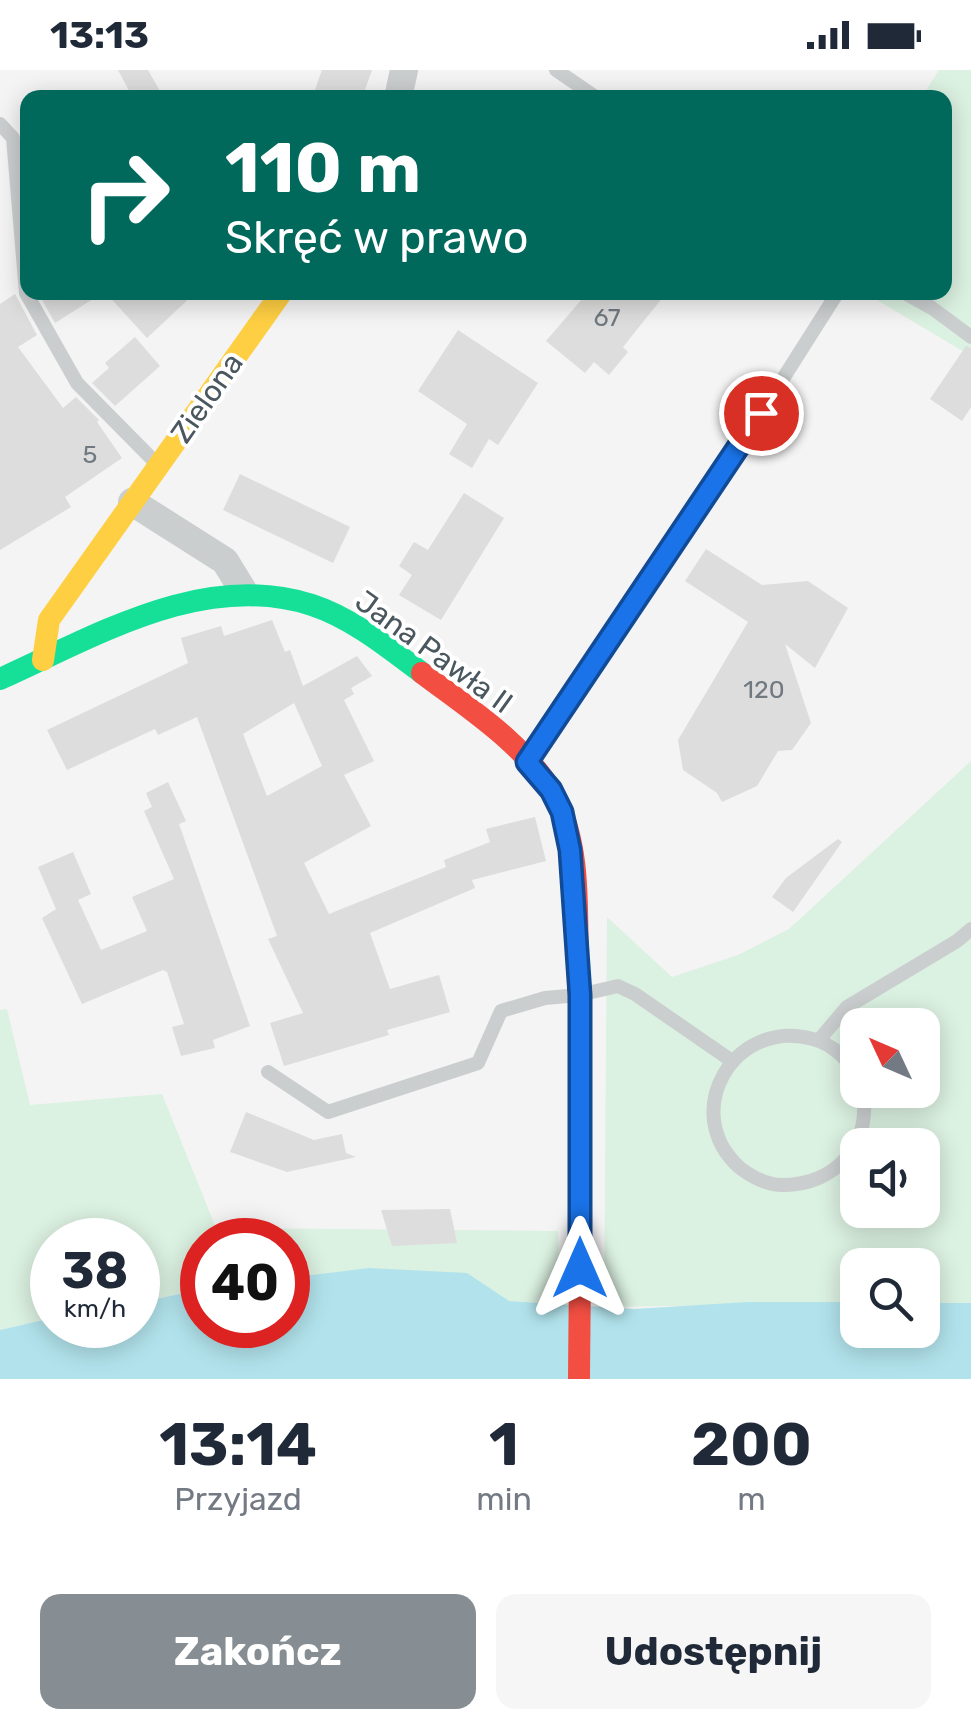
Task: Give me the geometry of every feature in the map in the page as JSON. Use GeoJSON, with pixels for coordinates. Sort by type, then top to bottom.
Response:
{"type":"FeatureCollection","features":[{"type":"Feature","properties":{"kind":"street","name":"Zielona"},"geometry":{"type":"LineString","coordinates":[[43,660],[49,620],[276,300]]}},
{"type":"Feature","properties":{"kind":"street"},"geometry":{"type":"LineString","coordinates":[[132,502],[225,561],[244,592]]}},
{"type":"Feature","properties":{"kind":"street","name":"Jana Pawła II"},"geometry":{"type":"LineString","coordinates":[[0,678],[201,597],[244,592],[276,594],[313,605],[354,626],[487,723],[551,790],[562,812],[570,850],[580,995],[579,1379]]}},
{"type":"Feature","properties":{"kind":"lane"},"geometry":{"type":"LineString","coordinates":[[556,70],[585,90]]}},
{"type":"Feature","properties":{"kind":"lane"},"geometry":{"type":"LineString","coordinates":[[0,124],[13,138],[20,222]]}},
{"type":"Feature","properties":{"kind":"lane"},"geometry":{"type":"LineString","coordinates":[[29,300],[76,383],[159,466]]}},
{"type":"Feature","properties":{"kind":"lane"},"geometry":{"type":"LineString","coordinates":[[527,762],[723,474],[833,300]]}},
{"type":"Feature","properties":{"kind":"lane"},"geometry":{"type":"LineString","coordinates":[[918,300],[971,337]]}},
{"type":"Feature","properties":{"kind":"lane"},"geometry":{"type":"LineString","coordinates":[[819,1040],[847,1007],[957,941],[971,928]]}},
{"type":"Feature","properties":{"kind":"lane"},"geometry":{"type":"LineString","coordinates":[[268,1072],[328,1112],[478,1064],[501,1010],[618,986],[636,994],[732,1061]]}},
{"type":"Feature","properties":{"kind":"lane"},"geometry":{"type":"LineString","coordinates":[[840,1054],[819,1040],[796,1035],[772,1036],[750,1045],[732,1061],[718,1084],[713,1109],[717,1136],[730,1158],[750,1176],[774,1185],[801,1186],[826,1177],[846,1160],[859,1141],[864,1108]]}},
{"type":"Feature","properties":{"kind":"green space"},"geometry":{"type":"Polygon","coordinates":[[[939,70],[971,70],[971,356],[877,300],[952,300],[952,90],[926,90],[939,70]]]}},
{"type":"Feature","properties":{"kind":"green space"},"geometry":{"type":"Polygon","coordinates":[[[971,761],[971,1303],[940,1303],[940,1248],[840,1248],[840,1303],[604,1307],[607,917],[672,977],[738,955],[789,929],[971,761]]]}},
{"type":"Feature","properties":{"kind":"green space"},"geometry":{"type":"Polygon","coordinates":[[[7,1009],[30,1105],[162,1094],[212,1218],[180,1218],[180,1294],[160,1298],[160,1218],[30,1218],[30,1323],[0,1330],[0,1010],[7,1009]]]}},
{"type":"Feature","properties":{"kind":"green space"},"geometry":{"type":"Polygon","coordinates":[[[310,1229],[558,1231],[560,1304],[508,1301],[466,1273],[310,1277],[310,1229]]]}},
{"type":"Feature","properties":{"kind":"water"},"geometry":{"type":"Polygon","coordinates":[[[369,1268],[467,1273],[509,1301],[633,1309],[748,1302],[840,1302],[840,1348],[940,1348],[940,1303],[971,1303],[971,1379],[0,1379],[0,1330],[30,1323],[30,1348],[160,1348],[160,1298],[180,1294],[180,1348],[310,1348],[310,1275],[369,1268]]]}},
{"type":"Feature","properties":{"kind":"building"},"geometry":{"type":"Polygon","coordinates":[[[118,70],[148,70],[159,90],[129,90],[118,70]]]}},
{"type":"Feature","properties":{"kind":"building"},"geometry":{"type":"Polygon","coordinates":[[[322,70],[372,70],[365,90],[315,90],[322,70]]]}},
{"type":"Feature","properties":{"kind":"building"},"geometry":{"type":"Polygon","coordinates":[[[15,294],[37,335],[18,347],[63,408],[76,397],[99,420],[122,458],[65,497],[71,507],[0,550],[0,304],[15,294]]]}},
{"type":"Feature","properties":{"kind":"building"},"geometry":{"type":"Polygon","coordinates":[[[42,300],[91,300],[55,323],[42,300]]]}},
{"type":"Feature","properties":{"kind":"building"},"geometry":{"type":"Polygon","coordinates":[[[112,300],[187,300],[147,338],[112,300]]]}},
{"type":"Feature","properties":{"kind":"building"},"geometry":{"type":"Polygon","coordinates":[[[581,300],[661,300],[623,347],[628,352],[609,375],[594,362],[585,373],[546,341],[581,300]]]}},
{"type":"Feature","properties":{"kind":"building"},"geometry":{"type":"Polygon","coordinates":[[[458,330],[538,383],[498,445],[489,439],[472,468],[449,454],[467,424],[418,391],[458,330]]]}},
{"type":"Feature","properties":{"kind":"building"},"geometry":{"type":"Polygon","coordinates":[[[135,337],[160,366],[115,406],[92,383],[109,368],[105,363],[135,337]]]}},
{"type":"Feature","properties":{"kind":"building"},"geometry":{"type":"Polygon","coordinates":[[[966,346],[971,348],[971,407],[962,421],[930,399],[966,346]]]}},
{"type":"Feature","properties":{"kind":"building"},"geometry":{"type":"Polygon","coordinates":[[[240,474],[350,527],[333,563],[223,510],[240,474]]]}},
{"type":"Feature","properties":{"kind":"building"},"geometry":{"type":"Polygon","coordinates":[[[464,493],[504,518],[441,620],[399,595],[412,575],[399,566],[414,542],[428,550],[464,493]]]}},
{"type":"Feature","properties":{"kind":"building"},"geometry":{"type":"Polygon","coordinates":[[[706,549],[762,585],[808,581],[848,608],[815,668],[785,644],[811,723],[792,750],[778,751],[757,786],[722,802],[717,793],[683,770],[678,740],[748,622],[685,581],[706,549]]]}},
{"type":"Feature","properties":{"kind":"building"},"geometry":{"type":"Polygon","coordinates":[[[272,620],[285,652],[290,650],[303,686],[357,656],[372,676],[351,688],[354,694],[344,700],[374,761],[344,775],[371,826],[304,863],[329,914],[446,867],[444,860],[490,842],[486,829],[535,817],[546,861],[472,880],[475,888],[370,933],[390,989],[439,975],[450,1012],[387,1030],[389,1035],[284,1066],[270,1023],[303,1013],[268,939],[277,936],[197,717],[158,735],[155,729],[67,770],[47,730],[188,663],[181,638],[221,626],[224,636],[272,620]],[[294,703],[243,734],[267,796],[322,766],[294,703]]]}},
{"type":"Feature","properties":{"kind":"building"},"geometry":{"type":"Polygon","coordinates":[[[168,782],[186,821],[179,824],[250,1026],[213,1040],[215,1048],[181,1056],[172,1027],[184,1024],[167,972],[163,970],[82,1004],[42,918],[56,909],[38,867],[73,852],[91,894],[78,900],[101,950],[147,931],[132,897],[174,879],[144,811],[152,807],[146,793],[168,782]]]}},
{"type":"Feature","properties":{"kind":"building"},"geometry":{"type":"Polygon","coordinates":[[[838,839],[842,842],[793,912],[772,897],[786,878],[838,839]]]}},
{"type":"Feature","properties":{"kind":"building"},"geometry":{"type":"Polygon","coordinates":[[[246,1112],[314,1140],[342,1134],[346,1153],[356,1157],[287,1172],[230,1152],[246,1112]]]}},
{"type":"Feature","properties":{"kind":"building"},"geometry":{"type":"Polygon","coordinates":[[[450,1209],[457,1243],[392,1246],[381,1210],[450,1209]]]}},
{"type":"Feature","properties":{"kind":"traffic: fast"},"geometry":{"type":"LineString","coordinates":[[0,679],[112,627],[191,602],[231,596],[272,596],[327,611],[370,634],[422,673]]}},
{"type":"Feature","properties":{"kind":"traffic: slow"},"geometry":{"type":"LineString","coordinates":[[43,660],[49,620],[276,300]]}},
{"type":"Feature","properties":{"kind":"traffic: jam"},"geometry":{"type":"LineString","coordinates":[[422,673],[495,729],[529,761],[555,797],[570,838],[577,903],[580,1071],[579,1379]]}},
{"type":"Feature","properties":{"kind":"route"},"geometry":{"type":"LineString","coordinates":[[580,1268],[580,995],[570,850],[562,812],[551,790],[527,762],[761,413]]}}]}
